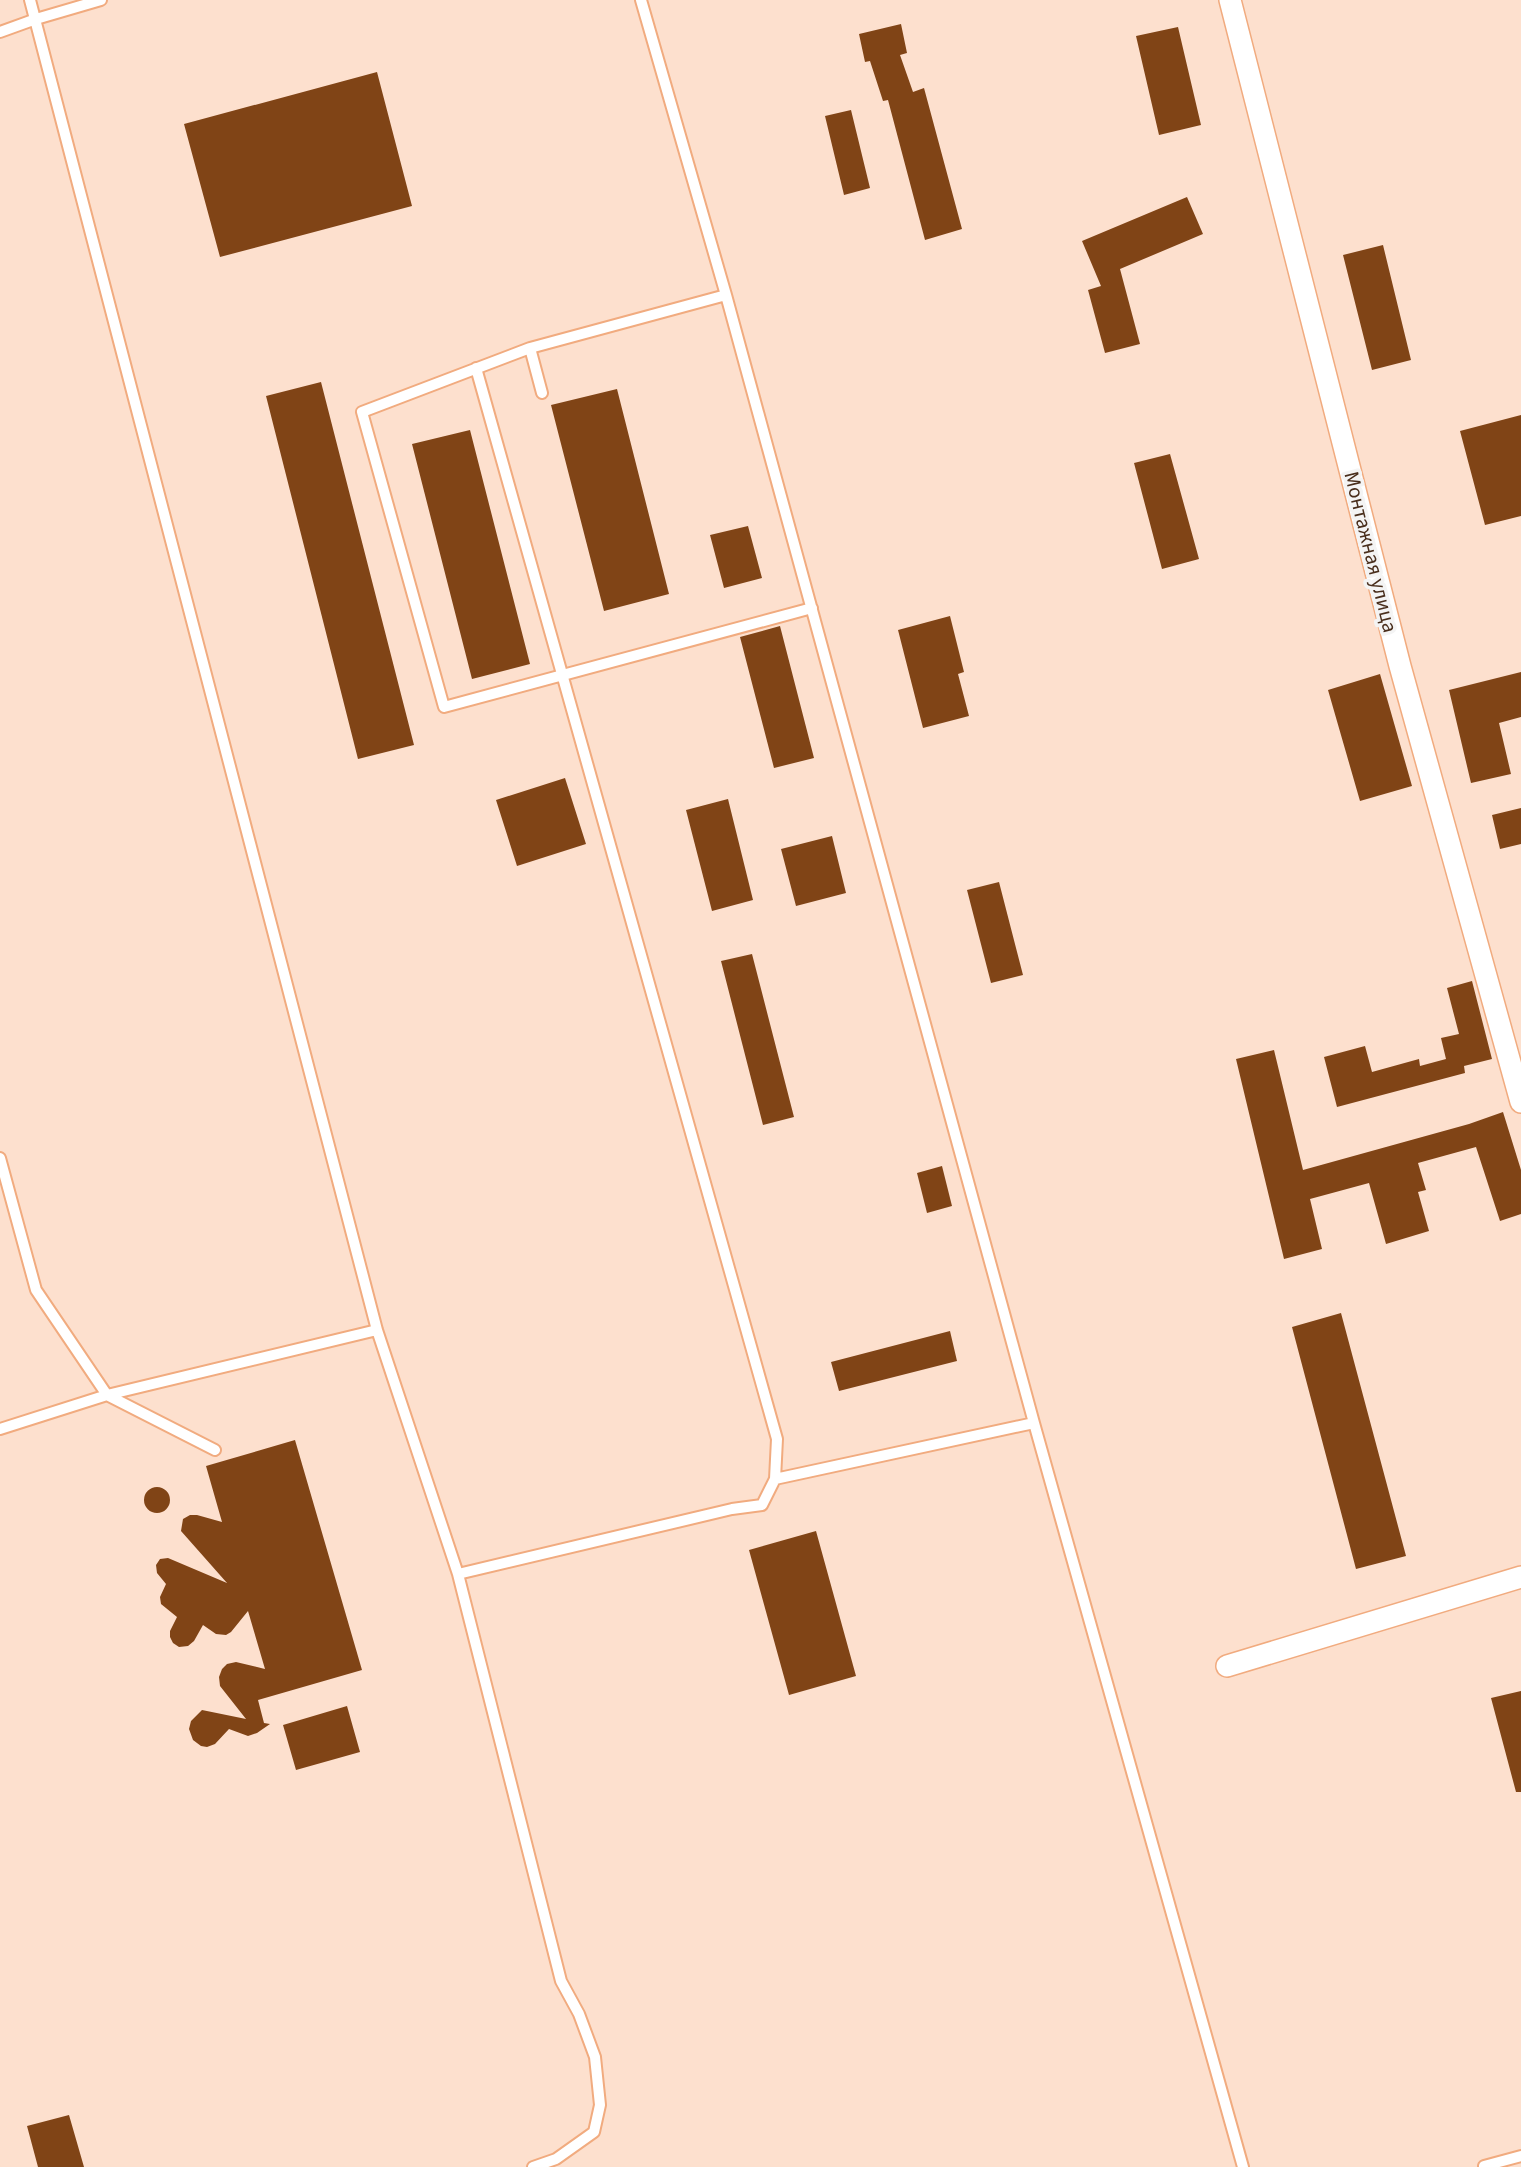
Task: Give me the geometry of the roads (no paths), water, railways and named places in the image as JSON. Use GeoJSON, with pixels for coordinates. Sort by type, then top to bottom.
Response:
{"type":"FeatureCollection","features":[{"type":"Feature","properties":{"kind":"street","name":"Монтажная улица"},"geometry":{"type":"LineString","coordinates":[[1230,0],[1399,666],[1521,1102]]}},
{"type":"Feature","properties":{"kind":"street"},"geometry":{"type":"LineString","coordinates":[[1227,1665],[1521,1577]]}},
{"type":"Feature","properties":{"kind":"lane"},"geometry":{"type":"LineString","coordinates":[[30,0],[377,1330],[458,1574],[561,1981],[579,2014],[595,2057],[600,2105],[594,2132],[556,2159],[533,2167]]}},
{"type":"Feature","properties":{"kind":"lane"},"geometry":{"type":"LineString","coordinates":[[0,32],[101,0]]}},
{"type":"Feature","properties":{"kind":"lane"},"geometry":{"type":"LineString","coordinates":[[641,0],[726,295],[1034,1423],[1244,2167]]}},
{"type":"Feature","properties":{"kind":"lane"},"geometry":{"type":"LineString","coordinates":[[726,295],[530,348],[362,412],[444,707],[812,608]]}},
{"type":"Feature","properties":{"kind":"lane"},"geometry":{"type":"LineString","coordinates":[[530,348],[542,393]]}},
{"type":"Feature","properties":{"kind":"lane"},"geometry":{"type":"LineString","coordinates":[[458,1574],[732,1509],[762,1505],[775,1479],[777,1439],[477,368]]}},
{"type":"Feature","properties":{"kind":"lane"},"geometry":{"type":"LineString","coordinates":[[0,1158],[36,1290],[107,1395],[215,1450]]}},
{"type":"Feature","properties":{"kind":"lane"},"geometry":{"type":"LineString","coordinates":[[0,1429],[107,1395],[377,1330]]}},
{"type":"Feature","properties":{"kind":"lane"},"geometry":{"type":"LineString","coordinates":[[775,1479],[1034,1423]]}},
{"type":"Feature","properties":{"kind":"lane"},"geometry":{"type":"LineString","coordinates":[[1484,2166],[1521,2156]]}}]}
